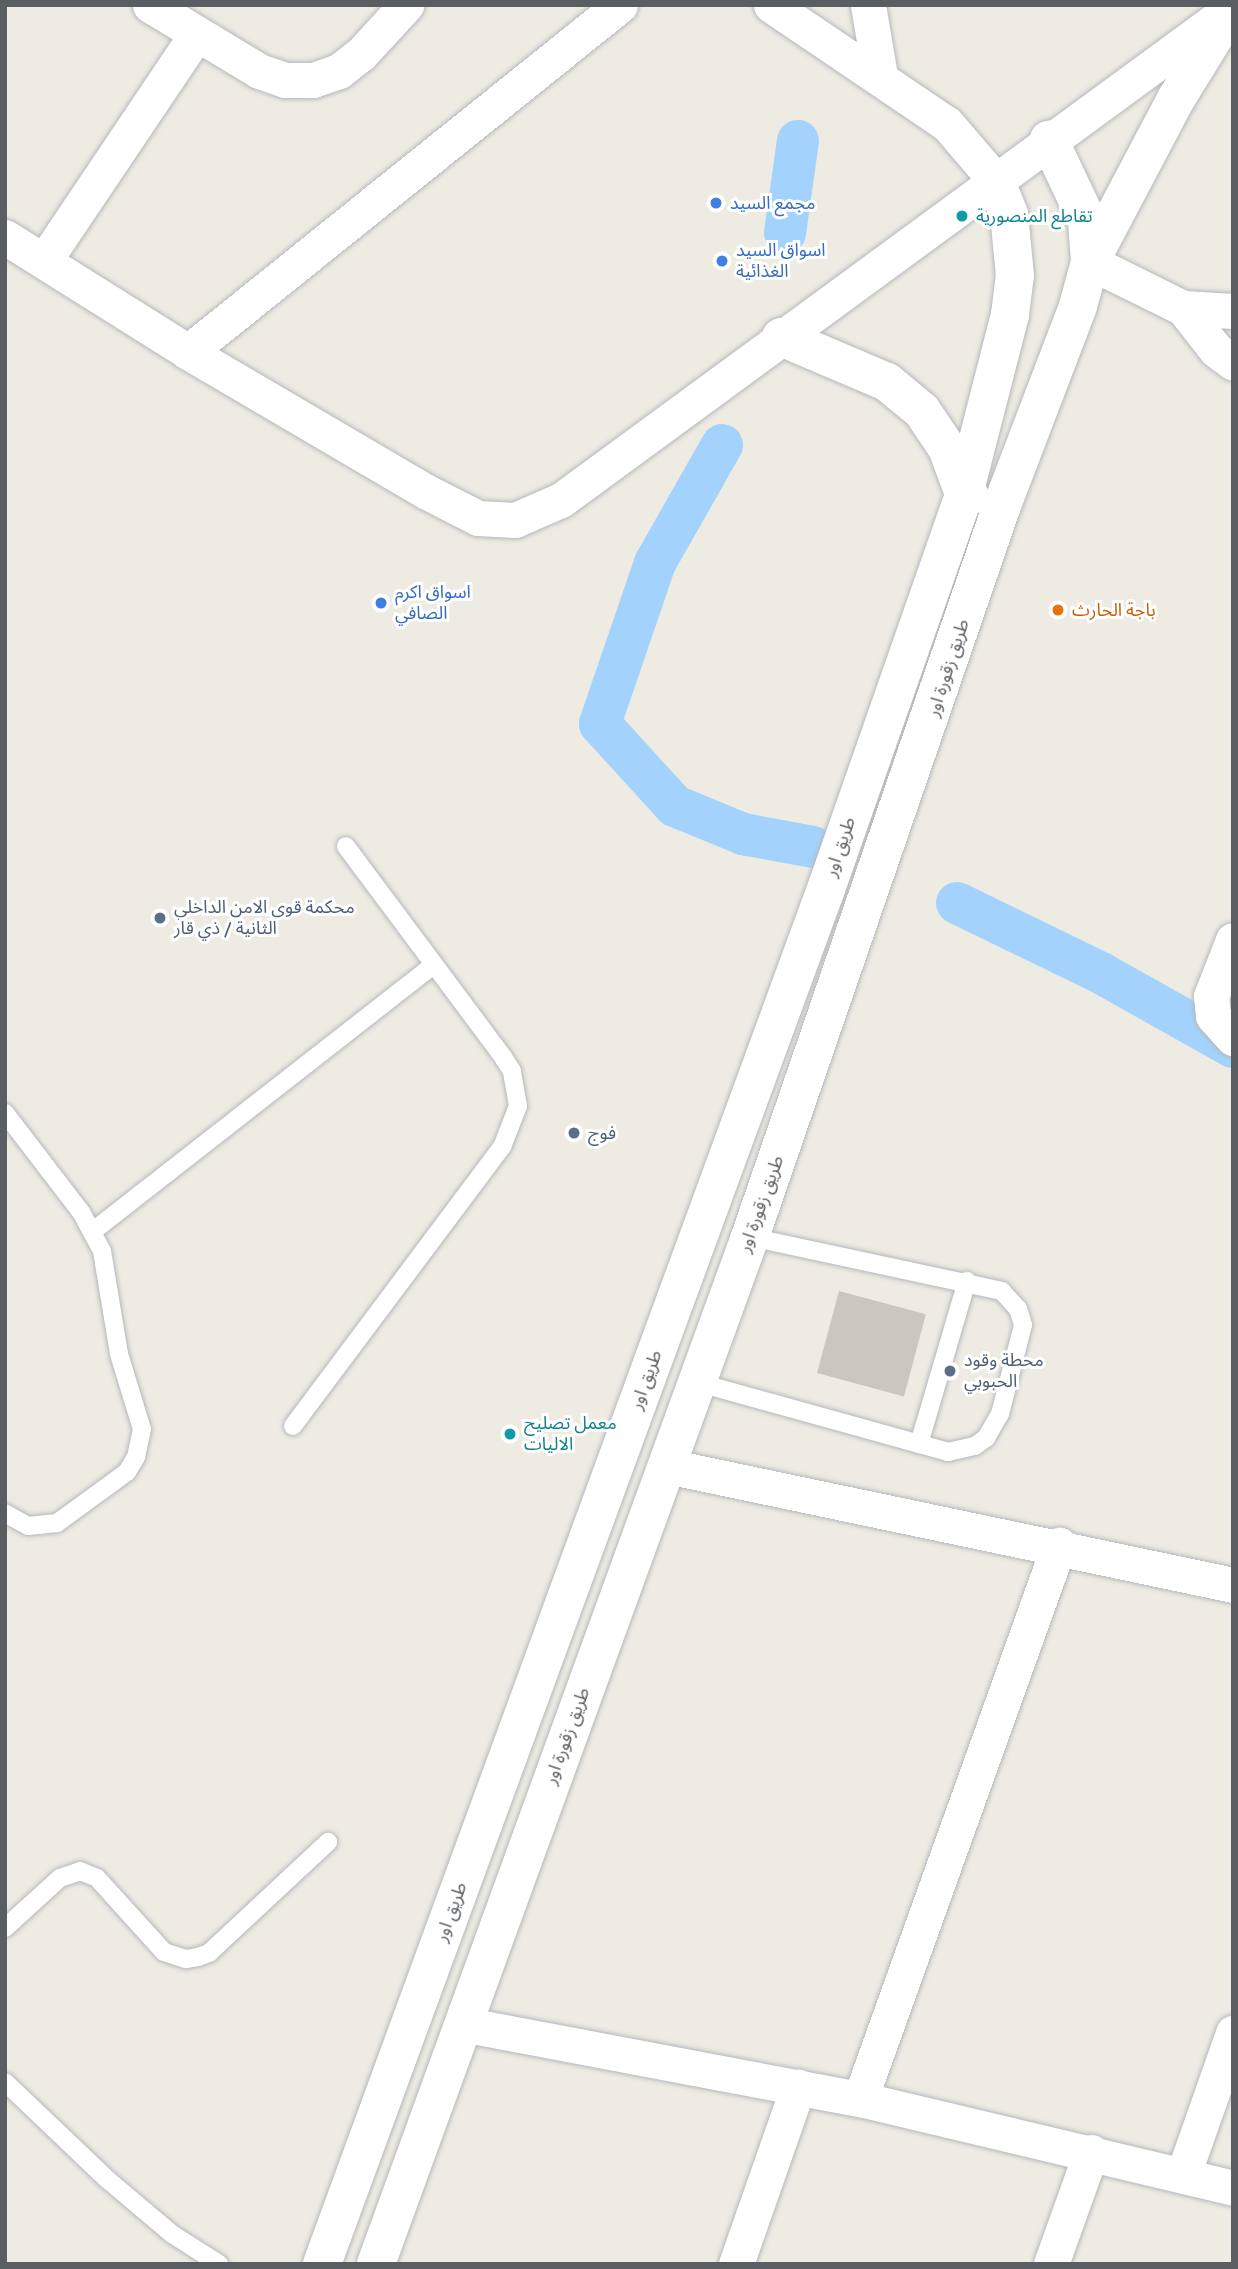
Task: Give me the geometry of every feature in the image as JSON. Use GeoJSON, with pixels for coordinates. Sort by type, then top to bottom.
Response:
{"type":"FeatureCollection","features":[{"type":"Feature","properties":{"kind":"main road"},"geometry":{"type":"LineString","coordinates":[[1090,262],[1176,99],[1232,7]]}},
{"type":"Feature","properties":{"kind":"main road","name":"طريق زقورة اور"},"geometry":{"type":"LineString","coordinates":[[376,2264],[750,1237],[927,734],[1001,508],[1079,306],[1090,262],[1087,220],[1049,140]]}},
{"type":"Feature","properties":{"kind":"main road","name":"طريق اور"},"geometry":{"type":"LineString","coordinates":[[322,2264],[826,889],[964,494],[1010,315],[1015,276],[1009,214],[995,180]]}},
{"type":"Feature","properties":{"kind":"main road"},"geometry":{"type":"LineString","coordinates":[[781,337],[887,382],[922,411],[947,449],[964,494],[1001,508]]}},
{"type":"Feature","properties":{"kind":"street"},"geometry":{"type":"LineString","coordinates":[[150,5],[260,71],[285,80],[313,80],[339,71],[361,54],[406,5]]}},
{"type":"Feature","properties":{"kind":"street"},"geometry":{"type":"LineString","coordinates":[[188,352],[620,5]]}},
{"type":"Feature","properties":{"kind":"street"},"geometry":{"type":"LineString","coordinates":[[771,5],[880,76],[947,124],[995,180]]}},
{"type":"Feature","properties":{"kind":"street"},"geometry":{"type":"LineString","coordinates":[[868,5],[880,76]]}},
{"type":"Feature","properties":{"kind":"street"},"geometry":{"type":"LineString","coordinates":[[5,237],[188,352],[425,491],[478,518],[494,521],[515,520],[561,500],[1232,7]]}},
{"type":"Feature","properties":{"kind":"street"},"geometry":{"type":"LineString","coordinates":[[44,261],[196,35]]}},
{"type":"Feature","properties":{"kind":"street"},"geometry":{"type":"LineString","coordinates":[[1090,262],[1183,308],[1233,312]]}},
{"type":"Feature","properties":{"kind":"street"},"geometry":{"type":"LineString","coordinates":[[1183,308],[1216,350],[1233,363]]}},
{"type":"Feature","properties":{"kind":"street"},"geometry":{"type":"LineString","coordinates":[[1233,940],[1211,996],[1213,1016],[1233,1038]]}},
{"type":"Feature","properties":{"kind":"street"},"geometry":{"type":"LineString","coordinates":[[667,1466],[1059,1545],[1233,1585]]}},
{"type":"Feature","properties":{"kind":"street"},"geometry":{"type":"LineString","coordinates":[[860,2099],[1059,1545]]}},
{"type":"Feature","properties":{"kind":"street"},"geometry":{"type":"LineString","coordinates":[[462,2024],[860,2099],[1233,2188]]}},
{"type":"Feature","properties":{"kind":"street"},"geometry":{"type":"LineString","coordinates":[[1183,2175],[1233,2033]]}},
{"type":"Feature","properties":{"kind":"street"},"geometry":{"type":"LineString","coordinates":[[736,2264],[798,2087]]}},
{"type":"Feature","properties":{"kind":"street"},"geometry":{"type":"LineString","coordinates":[[1051,2264],[1091,2152]]}},
{"type":"Feature","properties":{"kind":"lane"},"geometry":{"type":"LineString","coordinates":[[293,1426],[502,1147],[515,1121],[517,1106],[512,1072],[346,846]]}},
{"type":"Feature","properties":{"kind":"lane"},"geometry":{"type":"LineString","coordinates":[[93,1231],[433,965]]}},
{"type":"Feature","properties":{"kind":"lane"},"geometry":{"type":"LineString","coordinates":[[5,1113],[93,1231],[108,1273],[119,1354],[139,1414],[141,1443],[127,1472],[57,1523],[28,1526],[5,1513]]}},
{"type":"Feature","properties":{"kind":"lane"},"geometry":{"type":"LineString","coordinates":[[696,1382],[947,1452],[975,1446],[986,1438],[1000,1414],[1023,1325],[1021,1316],[1002,1291],[967,1281],[750,1237]]}},
{"type":"Feature","properties":{"kind":"lane"},"geometry":{"type":"LineString","coordinates":[[919,1444],[967,1281]]}},
{"type":"Feature","properties":{"kind":"lane"},"geometry":{"type":"LineString","coordinates":[[5,1928],[60,1878],[80,1871],[97,1878],[164,1952],[186,1959],[198,1957],[208,1952],[328,1842]]}},
{"type":"Feature","properties":{"kind":"lane"},"geometry":{"type":"LineString","coordinates":[[5,2082],[108,2180],[172,2234],[219,2264]]}},
{"type":"Feature","properties":{"kind":"building"},"geometry":{"type":"Polygon","coordinates":[[[839,1291],[926,1314],[904,1396],[817,1373],[839,1291]]]}},
{"type":"Feature","properties":{"kind":"waterway"},"geometry":{"type":"LineString","coordinates":[[785,233],[798,141]]}},
{"type":"Feature","properties":{"kind":"waterway"},"geometry":{"type":"LineString","coordinates":[[722,445],[655,563],[600,724],[675,806],[743,834],[813,847]]}},
{"type":"Feature","properties":{"kind":"waterway"},"geometry":{"type":"LineString","coordinates":[[957,903],[1101,973],[1233,1047]]}},
{"type":"Feature","properties":{"kind":"place","name":"مجمع السيد"},"geometry":{"type":"Point","coordinates":[716,203]}},
{"type":"Feature","properties":{"kind":"place","name":"تقاطع المنصورية"},"geometry":{"type":"Point","coordinates":[962,216]}},
{"type":"Feature","properties":{"kind":"place","name":"اسواق السيد الغذائية"},"geometry":{"type":"Point","coordinates":[722,261]}},
{"type":"Feature","properties":{"kind":"place","name":"اسواق اكرم الصافي"},"geometry":{"type":"Point","coordinates":[381,603]}},
{"type":"Feature","properties":{"kind":"place","name":"باجة الحارث"},"geometry":{"type":"Point","coordinates":[1058,610]}},
{"type":"Feature","properties":{"kind":"place","name":"محكمة قوى الامن الداخلي الثانية / ذي قار"},"geometry":{"type":"Point","coordinates":[160,918]}},
{"type":"Feature","properties":{"kind":"place","name":"فوج"},"geometry":{"type":"Point","coordinates":[574,1133]}},
{"type":"Feature","properties":{"kind":"place","name":"محطة وقود الحبوبي"},"geometry":{"type":"Point","coordinates":[950,1371]}},
{"type":"Feature","properties":{"kind":"place","name":"معمل تصليح الاليات"},"geometry":{"type":"Point","coordinates":[510,1434]}}]}
